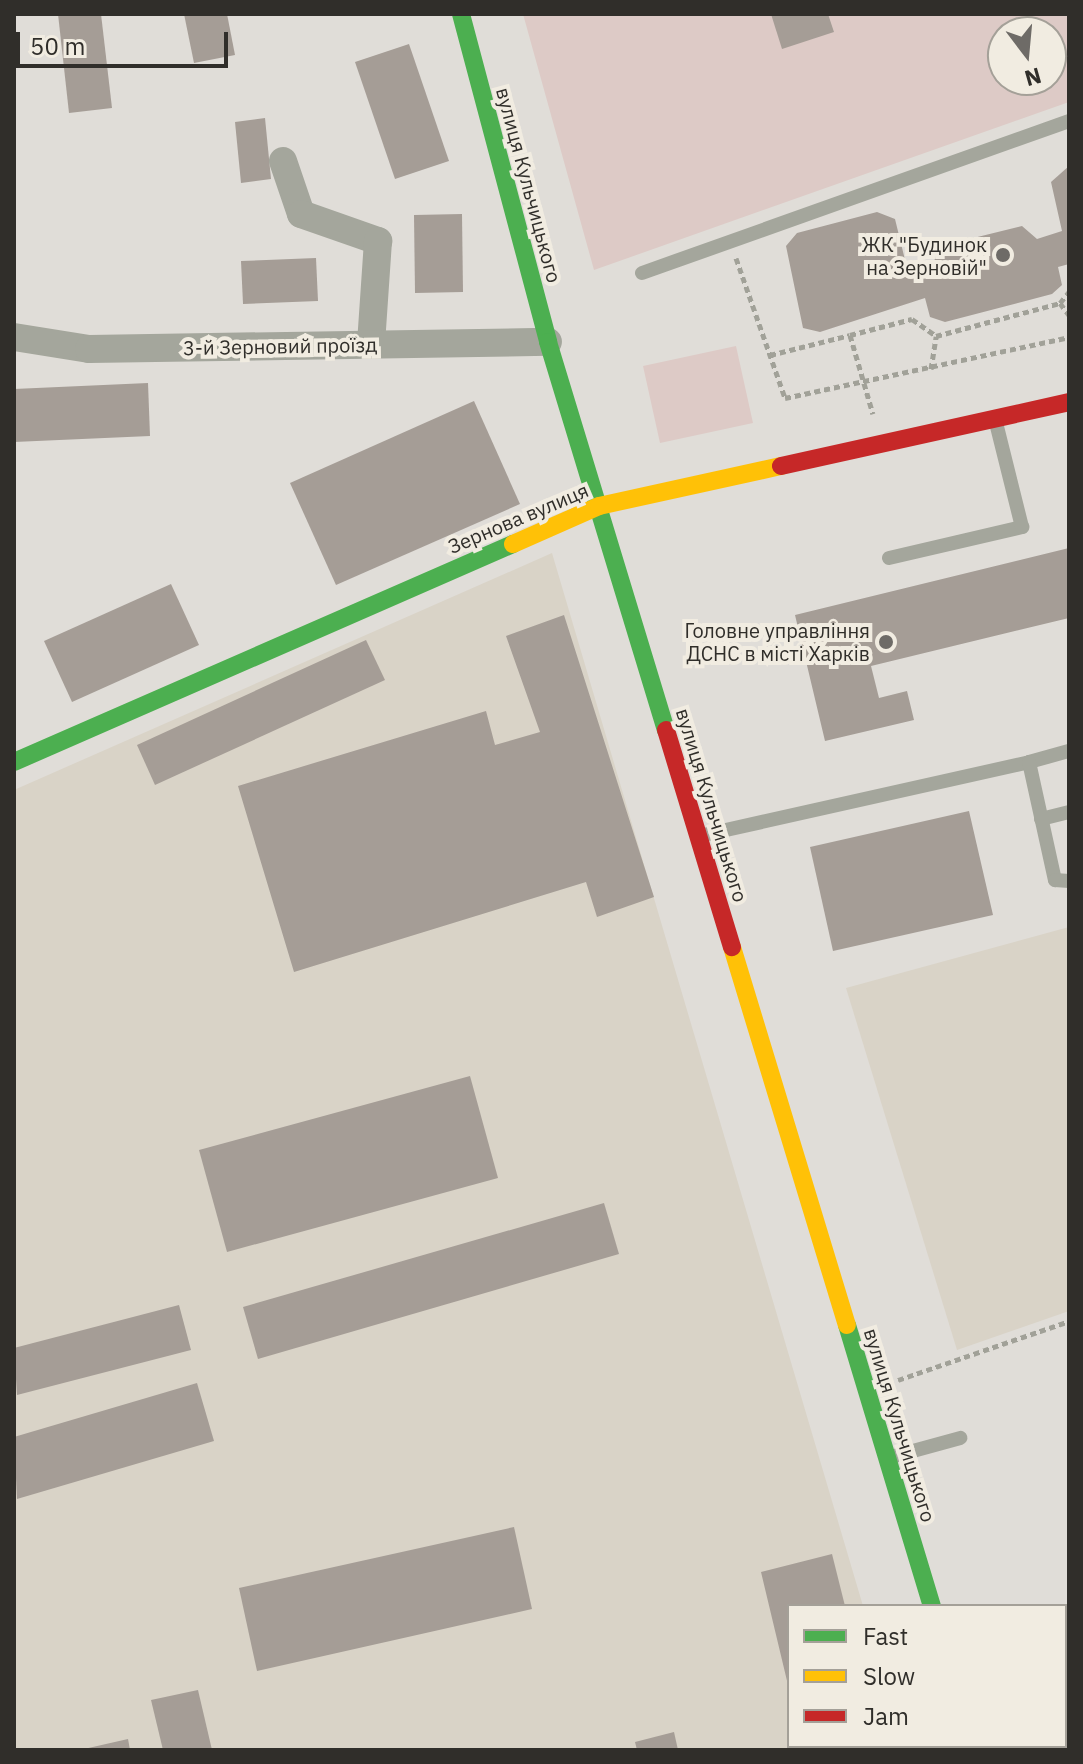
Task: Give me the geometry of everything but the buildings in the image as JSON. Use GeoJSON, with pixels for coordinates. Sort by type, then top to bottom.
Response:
{"type":"FeatureCollection","features":[{"type":"Feature","properties":{"kind":"street","name":"вулиця Кульчицького"},"geometry":{"type":"LineString","coordinates":[[461,14],[548,342],[931,1604]]}},
{"type":"Feature","properties":{"kind":"street"},"geometry":{"type":"LineString","coordinates":[[283,161],[301,214],[378,241],[371,344]]}},
{"type":"Feature","properties":{"kind":"street","name":"3-й Зерновий проїзд"},"geometry":{"type":"LineString","coordinates":[[14,337],[89,349],[548,342]]}},
{"type":"Feature","properties":{"kind":"street","name":"Зернова вулиця"},"geometry":{"type":"LineString","coordinates":[[14,762],[599,506],[1069,402]]}},
{"type":"Feature","properties":{"kind":"lane"},"geometry":{"type":"LineString","coordinates":[[642,273],[1069,121]]}},
{"type":"Feature","properties":{"kind":"lane"},"geometry":{"type":"LineString","coordinates":[[889,558],[1022,527],[995,419]]}},
{"type":"Feature","properties":{"kind":"lane"},"geometry":{"type":"LineString","coordinates":[[699,836],[1069,751]]}},
{"type":"Feature","properties":{"kind":"lane"},"geometry":{"type":"LineString","coordinates":[[1029,762],[1055,880],[1069,881]]}},
{"type":"Feature","properties":{"kind":"lane"},"geometry":{"type":"LineString","coordinates":[[1041,819],[1069,812]]}},
{"type":"Feature","properties":{"kind":"lane"},"geometry":{"type":"LineString","coordinates":[[887,1459],[960,1438]]}},
{"type":"Feature","properties":{"kind":"path"},"geometry":{"type":"LineString","coordinates":[[730,242],[785,398],[1069,337]]}},
{"type":"Feature","properties":{"kind":"path"},"geometry":{"type":"LineString","coordinates":[[936,336],[1060,303],[1069,292]]}},
{"type":"Feature","properties":{"kind":"path"},"geometry":{"type":"LineString","coordinates":[[1060,303],[1069,315]]}},
{"type":"Feature","properties":{"kind":"path"},"geometry":{"type":"LineString","coordinates":[[770,355],[912,319],[936,336]]}},
{"type":"Feature","properties":{"kind":"path"},"geometry":{"type":"LineString","coordinates":[[850,335],[873,415]]}},
{"type":"Feature","properties":{"kind":"path"},"geometry":{"type":"LineString","coordinates":[[931,369],[936,336]]}},
{"type":"Feature","properties":{"kind":"path"},"geometry":{"type":"LineString","coordinates":[[866,1390],[1069,1321]]}},
{"type":"Feature","properties":{"kind":"shaded area"},"geometry":{"type":"Polygon","coordinates":[[[523,14],[1069,14],[1069,102],[594,270],[523,14]]]}},
{"type":"Feature","properties":{"kind":"shaded area"},"geometry":{"type":"Polygon","coordinates":[[[736,346],[753,423],[660,443],[643,366],[736,346]]]}},
{"type":"Feature","properties":{"kind":"shaded area"},"geometry":{"type":"Polygon","coordinates":[[[552,553],[862,1604],[787,1604],[787,1748],[906,1750],[14,1750],[14,790],[552,553]]]}},
{"type":"Feature","properties":{"kind":"shaded area"},"geometry":{"type":"Polygon","coordinates":[[[1069,927],[1069,1311],[957,1350],[846,988],[1069,927]]]}},
{"type":"Feature","properties":{"kind":"traffic: fast"},"geometry":{"type":"LineString","coordinates":[[461,14],[548,342],[666,730]]}},
{"type":"Feature","properties":{"kind":"traffic: fast"},"geometry":{"type":"LineString","coordinates":[[14,762],[513,544]]}},
{"type":"Feature","properties":{"kind":"traffic: fast"},"geometry":{"type":"LineString","coordinates":[[847,1325],[931,1604]]}},
{"type":"Feature","properties":{"kind":"traffic: slow"},"geometry":{"type":"LineString","coordinates":[[513,544],[599,506],[781,466]]}},
{"type":"Feature","properties":{"kind":"traffic: slow"},"geometry":{"type":"LineString","coordinates":[[732,947],[847,1325]]}},
{"type":"Feature","properties":{"kind":"traffic: jam"},"geometry":{"type":"LineString","coordinates":[[781,466],[1069,402]]}},
{"type":"Feature","properties":{"kind":"traffic: jam"},"geometry":{"type":"LineString","coordinates":[[666,730],[732,947]]}},
{"type":"Feature","properties":{"kind":"place","name":"ЖК \"Будинок на Зерновій\""},"geometry":{"type":"Point","coordinates":[1003,255]}},
{"type":"Feature","properties":{"kind":"place","name":"Головне управління ДСНС в місті Харків"},"geometry":{"type":"Point","coordinates":[886,642]}}]}
